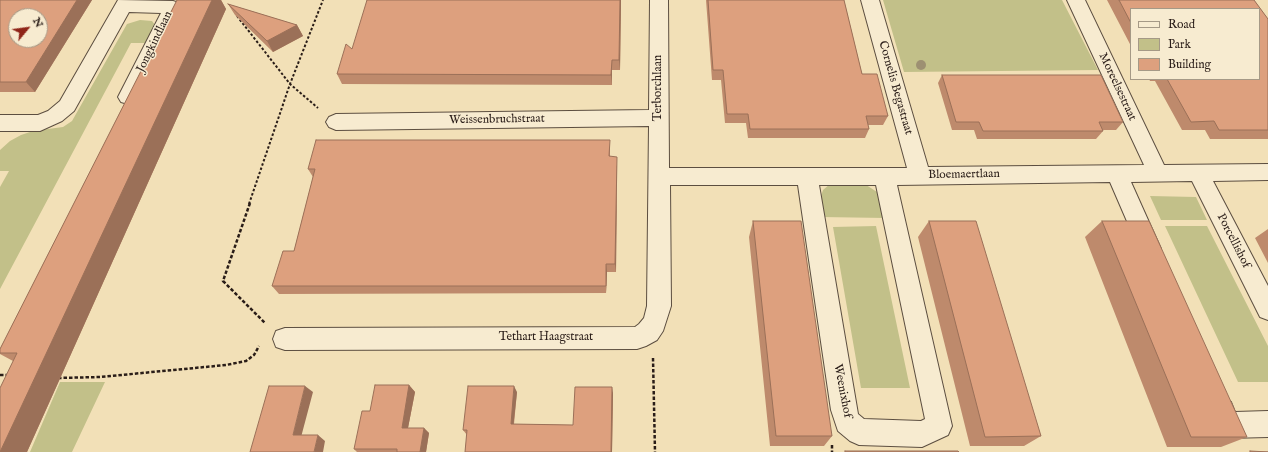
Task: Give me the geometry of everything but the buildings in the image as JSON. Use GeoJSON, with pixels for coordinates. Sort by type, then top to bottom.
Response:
{"type":"FeatureCollection","features":[{"type":"Feature","properties":{"kind":"street","name":"Terborchlaan"},"geometry":{"type":"LineString","coordinates":[[659,0],[659,177]]}},
{"type":"Feature","properties":{"kind":"street","name":"Cornelis Begastraat"},"geometry":{"type":"LineString","coordinates":[[870,0],[920,176]]}},
{"type":"Feature","properties":{"kind":"street","name":"Moreelsestraat"},"geometry":{"type":"LineString","coordinates":[[1076,0],[1158,173]]}},
{"type":"Feature","properties":{"kind":"street","name":"Jongkindlaan"},"geometry":{"type":"LineString","coordinates":[[2,125],[40,122],[55,116],[67,106],[126,3],[173,7],[120,114]]}},
{"type":"Feature","properties":{"kind":"street","name":"Weissenbruchstraat"},"geometry":{"type":"LineString","coordinates":[[336,122],[659,118]]}},
{"type":"Feature","properties":{"kind":"street","name":"Bloemaertlaan"},"geometry":{"type":"LineString","coordinates":[[659,177],[1268,172]]}},
{"type":"Feature","properties":{"kind":"street","name":"Porcellishof"},"geometry":{"type":"LineString","coordinates":[[1198,173],[1268,309]]}},
{"type":"Feature","properties":{"kind":"street"},"geometry":{"type":"LineString","coordinates":[[1117,174],[1158,267]]}},
{"type":"Feature","properties":{"kind":"street","name":"Weenixhof"},"geometry":{"type":"LineString","coordinates":[[807,176],[842,402],[847,422],[859,432],[922,434],[939,426],[885,176]]}},
{"type":"Feature","properties":{"kind":"street"},"geometry":{"type":"LineString","coordinates":[[642,335],[648,332],[655,323],[659,306],[659,177]]}},
{"type":"Feature","properties":{"kind":"street","name":"Tethart Haagstraat"},"geometry":{"type":"LineString","coordinates":[[274,339],[637,338],[642,335]]}},
{"type":"Feature","properties":{"kind":"street"},"geometry":{"type":"LineString","coordinates":[[1212,389],[1228,425],[1268,424]]}},
{"type":"Feature","properties":{"kind":"path"},"geometry":{"type":"LineString","coordinates":[[51,378],[100,377],[226,365],[246,361],[274,339],[267,325],[223,281],[290,84],[322,0]]}},
{"type":"Feature","properties":{"kind":"path"},"geometry":{"type":"LineString","coordinates":[[235,13],[250,35],[290,84],[336,122]]}},
{"type":"Feature","properties":{"kind":"path"},"geometry":{"type":"LineString","coordinates":[[642,335],[650,346],[653,358],[656,452]]}},
{"type":"Feature","properties":{"kind":"path"},"geometry":{"type":"LineString","coordinates":[[0,375],[14,376]]}},
{"type":"Feature","properties":{"kind":"green space"},"geometry":{"type":"Polygon","coordinates":[[[883,0],[1062,0],[1098,70],[904,72],[883,0]]]}},
{"type":"Feature","properties":{"kind":"green space"},"geometry":{"type":"Polygon","coordinates":[[[140,20],[152,21],[155,25],[147,43],[131,43],[0,289],[0,187],[9,171],[0,171],[0,150],[10,141],[21,135],[33,131],[63,127],[72,121],[127,24],[140,20]]]}},
{"type":"Feature","properties":{"kind":"green space"},"geometry":{"type":"Polygon","coordinates":[[[860,181],[877,192],[883,200],[886,218],[821,217],[820,199],[823,190],[830,184],[860,181]]]}},
{"type":"Feature","properties":{"kind":"green space"},"geometry":{"type":"Polygon","coordinates":[[[1150,196],[1196,197],[1207,220],[1161,220],[1150,196]]]}},
{"type":"Feature","properties":{"kind":"green space"},"geometry":{"type":"Polygon","coordinates":[[[876,226],[910,388],[861,388],[833,227],[876,226]]]}},
{"type":"Feature","properties":{"kind":"green space"},"geometry":{"type":"Polygon","coordinates":[[[1165,226],[1207,226],[1268,346],[1268,382],[1238,382],[1165,226]]]}},
{"type":"Feature","properties":{"kind":"green space"},"geometry":{"type":"Polygon","coordinates":[[[60,382],[105,382],[72,452],[30,452],[60,382]]]}}]}
